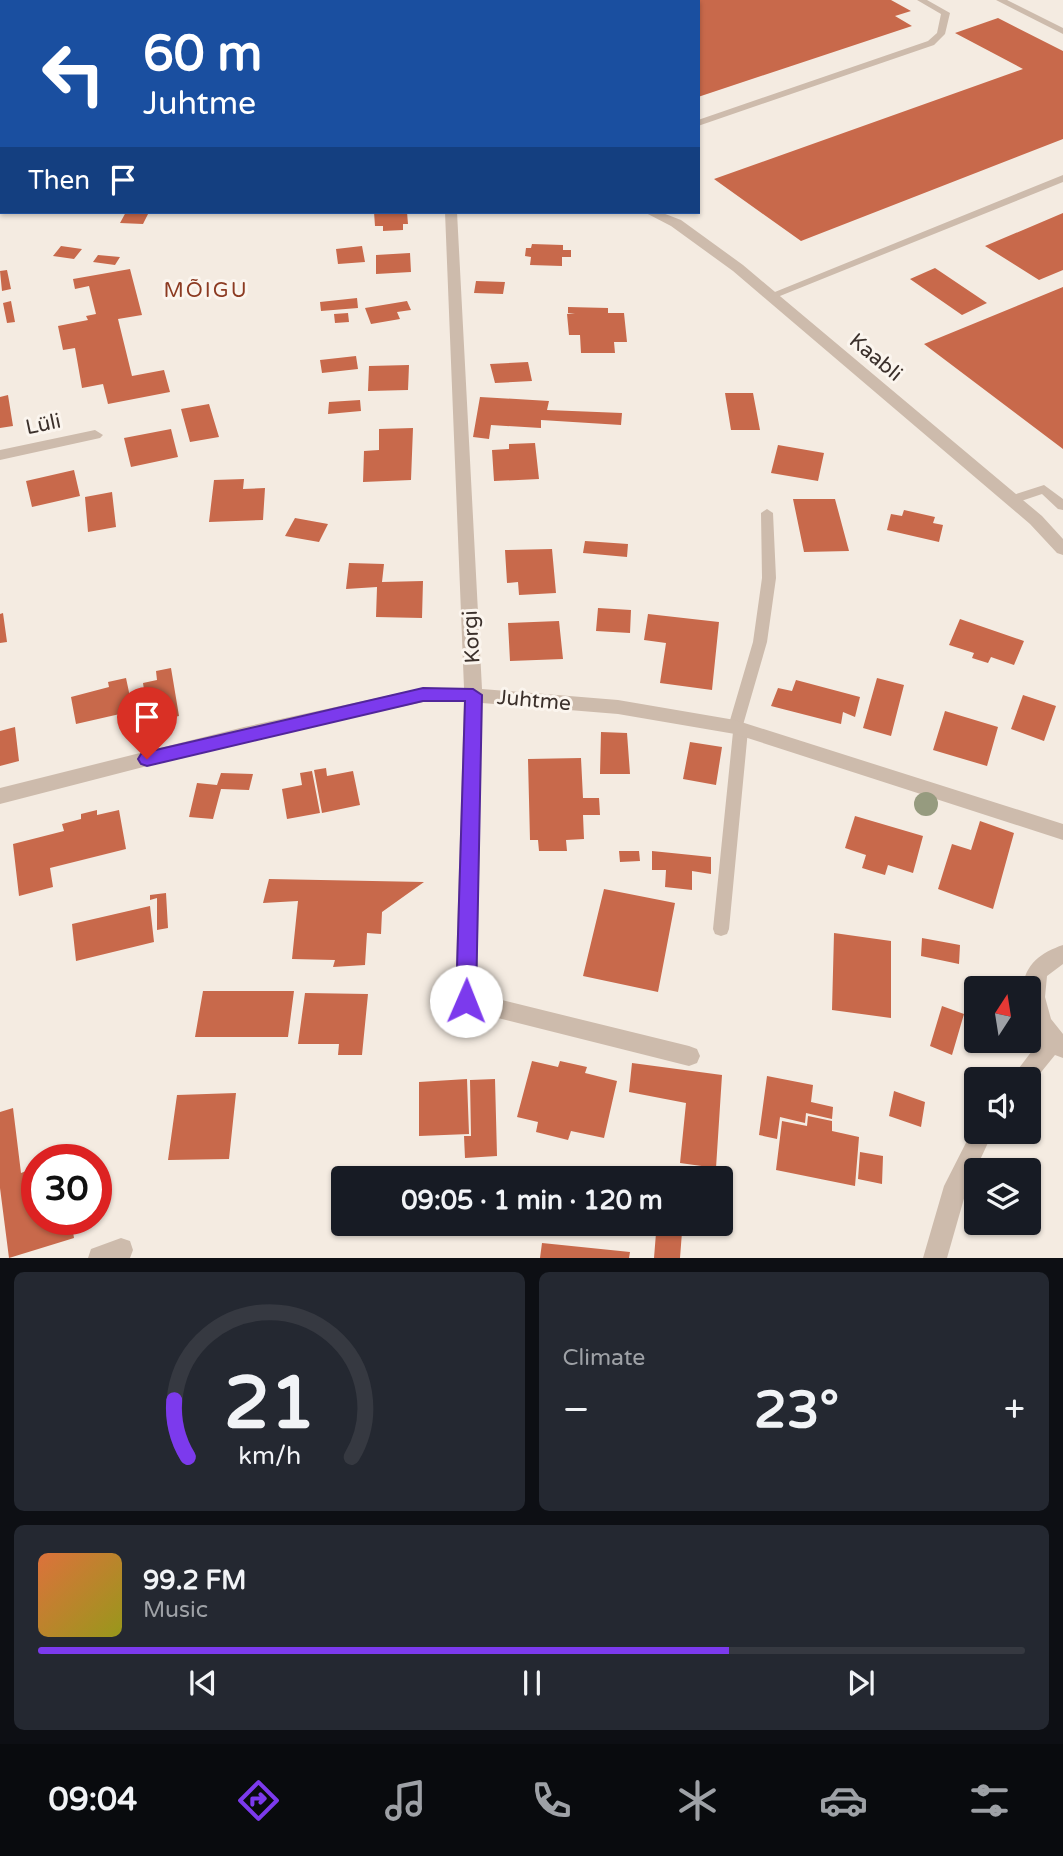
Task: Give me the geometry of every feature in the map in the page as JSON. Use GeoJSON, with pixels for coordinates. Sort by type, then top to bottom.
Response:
{"type":"FeatureCollection","features":[{"type":"Feature","properties":{"kind":"street","name":"Korgi"},"geometry":{"type":"LineString","coordinates":[[450,214],[473,695],[466,1001],[689,1056]]}},
{"type":"Feature","properties":{"kind":"street","name":"Kaabli"},"geometry":{"type":"LineString","coordinates":[[655,214],[676,223],[709,245],[771,296],[1012,500],[1063,550]]}},
{"type":"Feature","properties":{"kind":"street","name":"Lüli"},"geometry":{"type":"LineString","coordinates":[[0,455],[95,435]]}},
{"type":"Feature","properties":{"kind":"street","name":"Juhtme"},"geometry":{"type":"LineString","coordinates":[[0,796],[244,734],[423,695],[473,695],[618,707],[738,729],[1063,832]]}},
{"type":"Feature","properties":{"kind":"street"},"geometry":{"type":"LineString","coordinates":[[1034,1067],[1058,1044],[1037,1017],[1032,992],[1038,971],[1055,956],[1063,954]]}},
{"type":"Feature","properties":{"kind":"street"},"geometry":{"type":"LineString","coordinates":[[935,1258],[956,1186],[976,1144]]}},
{"type":"Feature","properties":{"kind":"lane"},"geometry":{"type":"LineString","coordinates":[[700,122],[931,43],[941,34],[946,13],[921,0]]}},
{"type":"Feature","properties":{"kind":"lane"},"geometry":{"type":"LineString","coordinates":[[1000,0],[1063,31]]}},
{"type":"Feature","properties":{"kind":"lane"},"geometry":{"type":"LineString","coordinates":[[771,296],[1063,178]]}},
{"type":"Feature","properties":{"kind":"lane"},"geometry":{"type":"LineString","coordinates":[[1012,500],[1044,489],[1063,506]]}},
{"type":"Feature","properties":{"kind":"lane"},"geometry":{"type":"LineString","coordinates":[[721,929],[738,729],[760,642],[769,578],[767,513]]}},
{"type":"Feature","properties":{"kind":"building"},"geometry":{"type":"Polygon","coordinates":[[[700,0],[891,0],[911,11],[895,16],[912,26],[700,96],[700,0]]]}},
{"type":"Feature","properties":{"kind":"building"},"geometry":{"type":"Polygon","coordinates":[[[998,18],[1063,51],[1063,139],[801,241],[714,179],[1023,69],[955,33],[998,18]]]}},
{"type":"Feature","properties":{"kind":"building"},"geometry":{"type":"Polygon","coordinates":[[[1063,213],[1063,270],[1039,280],[985,246],[1063,213]]]}},
{"type":"Feature","properties":{"kind":"building"},"geometry":{"type":"Polygon","coordinates":[[[125,214],[148,214],[143,224],[120,223],[125,214]]]}},
{"type":"Feature","properties":{"kind":"building"},"geometry":{"type":"Polygon","coordinates":[[[374,214],[407,214],[408,224],[403,224],[403,230],[383,231],[383,226],[375,226],[374,214]]]}},
{"type":"Feature","properties":{"kind":"building"},"geometry":{"type":"Polygon","coordinates":[[[532,244],[563,245],[563,250],[571,250],[571,257],[562,257],[562,266],[530,265],[531,257],[525,256],[526,248],[531,248],[532,244]]]}},
{"type":"Feature","properties":{"kind":"building"},"geometry":{"type":"Polygon","coordinates":[[[61,246],[82,249],[74,259],[53,256],[61,246]]]}},
{"type":"Feature","properties":{"kind":"building"},"geometry":{"type":"Polygon","coordinates":[[[362,246],[365,262],[338,264],[336,249],[362,246]]]}},
{"type":"Feature","properties":{"kind":"building"},"geometry":{"type":"Polygon","coordinates":[[[410,253],[411,272],[376,274],[376,255],[410,253]]]}},
{"type":"Feature","properties":{"kind":"building"},"geometry":{"type":"Polygon","coordinates":[[[98,255],[120,257],[115,265],[93,262],[98,255]]]}},
{"type":"Feature","properties":{"kind":"building"},"geometry":{"type":"Polygon","coordinates":[[[935,268],[987,303],[962,315],[910,279],[935,268]]]}},
{"type":"Feature","properties":{"kind":"building"},"geometry":{"type":"Polygon","coordinates":[[[130,269],[142,315],[118,319],[132,376],[164,370],[170,392],[108,404],[103,384],[82,388],[75,348],[63,350],[58,326],[88,320],[86,316],[96,314],[89,286],[75,289],[73,279],[130,269]]]}},
{"type":"Feature","properties":{"kind":"building"},"geometry":{"type":"Polygon","coordinates":[[[7,270],[11,289],[2,291],[0,271],[7,270]]]}},
{"type":"Feature","properties":{"kind":"building"},"geometry":{"type":"Polygon","coordinates":[[[476,281],[505,282],[503,294],[474,293],[476,281]]]}},
{"type":"Feature","properties":{"kind":"building"},"geometry":{"type":"Polygon","coordinates":[[[1063,287],[1063,449],[924,344],[1063,287]]]}},
{"type":"Feature","properties":{"kind":"building"},"geometry":{"type":"Polygon","coordinates":[[[357,298],[358,308],[321,311],[320,302],[357,298]]]}},
{"type":"Feature","properties":{"kind":"building"},"geometry":{"type":"Polygon","coordinates":[[[11,301],[15,322],[7,323],[3,303],[11,301]]]}},
{"type":"Feature","properties":{"kind":"building"},"geometry":{"type":"Polygon","coordinates":[[[407,301],[411,310],[397,312],[400,319],[371,324],[365,308],[407,301]]]}},
{"type":"Feature","properties":{"kind":"building"},"geometry":{"type":"Polygon","coordinates":[[[568,307],[608,308],[608,313],[624,313],[627,342],[614,342],[615,353],[581,353],[580,335],[569,335],[567,314],[575,313],[568,313],[568,307]]]}},
{"type":"Feature","properties":{"kind":"building"},"geometry":{"type":"Polygon","coordinates":[[[348,313],[349,322],[335,323],[334,314],[348,313]]]}},
{"type":"Feature","properties":{"kind":"building"},"geometry":{"type":"Polygon","coordinates":[[[356,356],[358,369],[322,373],[320,360],[356,356]]]}},
{"type":"Feature","properties":{"kind":"building"},"geometry":{"type":"Polygon","coordinates":[[[528,362],[532,381],[495,383],[490,364],[528,362]]]}},
{"type":"Feature","properties":{"kind":"building"},"geometry":{"type":"Polygon","coordinates":[[[409,365],[408,390],[368,391],[369,366],[409,365]]]}},
{"type":"Feature","properties":{"kind":"building"},"geometry":{"type":"Polygon","coordinates":[[[725,393],[753,393],[760,430],[731,430],[725,393]]]}},
{"type":"Feature","properties":{"kind":"building"},"geometry":{"type":"Polygon","coordinates":[[[8,395],[13,426],[0,428],[0,397],[8,395]]]}},
{"type":"Feature","properties":{"kind":"building"},"geometry":{"type":"Polygon","coordinates":[[[480,397],[549,401],[547,410],[622,413],[621,425],[541,420],[541,428],[491,425],[489,439],[473,437],[480,397]]]}},
{"type":"Feature","properties":{"kind":"building"},"geometry":{"type":"Polygon","coordinates":[[[360,400],[361,411],[328,414],[329,402],[360,400]]]}},
{"type":"Feature","properties":{"kind":"building"},"geometry":{"type":"Polygon","coordinates":[[[209,404],[219,437],[190,442],[181,409],[209,404]]]}},
{"type":"Feature","properties":{"kind":"building"},"geometry":{"type":"Polygon","coordinates":[[[413,428],[411,480],[363,482],[364,451],[379,450],[379,429],[413,428]]]}},
{"type":"Feature","properties":{"kind":"building"},"geometry":{"type":"Polygon","coordinates":[[[171,429],[178,457],[131,467],[124,438],[171,429]]]}},
{"type":"Feature","properties":{"kind":"building"},"geometry":{"type":"Polygon","coordinates":[[[535,443],[539,479],[494,481],[492,450],[509,449],[509,444],[535,443]]]}},
{"type":"Feature","properties":{"kind":"building"},"geometry":{"type":"Polygon","coordinates":[[[778,445],[824,453],[818,481],[771,473],[778,445]]]}},
{"type":"Feature","properties":{"kind":"building"},"geometry":{"type":"Polygon","coordinates":[[[74,470],[80,496],[32,507],[26,481],[74,470]]]}},
{"type":"Feature","properties":{"kind":"building"},"geometry":{"type":"Polygon","coordinates":[[[244,479],[243,489],[265,488],[263,520],[209,522],[214,480],[244,479]]]}},
{"type":"Feature","properties":{"kind":"building"},"geometry":{"type":"Polygon","coordinates":[[[112,492],[116,527],[88,532],[85,497],[112,492]]]}},
{"type":"Feature","properties":{"kind":"building"},"geometry":{"type":"Polygon","coordinates":[[[793,499],[835,499],[849,551],[804,552],[793,499]]]}},
{"type":"Feature","properties":{"kind":"building"},"geometry":{"type":"Polygon","coordinates":[[[904,510],[935,517],[933,523],[943,525],[939,542],[887,530],[891,514],[902,516],[904,510]]]}},
{"type":"Feature","properties":{"kind":"building"},"geometry":{"type":"Polygon","coordinates":[[[295,518],[328,524],[319,542],[285,536],[295,518]]]}},
{"type":"Feature","properties":{"kind":"building"},"geometry":{"type":"Polygon","coordinates":[[[585,541],[628,544],[627,557],[583,553],[585,541]]]}},
{"type":"Feature","properties":{"kind":"building"},"geometry":{"type":"Polygon","coordinates":[[[552,549],[556,593],[519,595],[518,582],[507,583],[505,550],[552,549]]]}},
{"type":"Feature","properties":{"kind":"building"},"geometry":{"type":"Polygon","coordinates":[[[349,563],[384,564],[382,582],[423,581],[422,618],[376,617],[377,587],[346,589],[349,563]]]}},
{"type":"Feature","properties":{"kind":"building"},"geometry":{"type":"Polygon","coordinates":[[[598,608],[631,610],[630,633],[596,631],[598,608]]]}},
{"type":"Feature","properties":{"kind":"building"},"geometry":{"type":"Polygon","coordinates":[[[3,613],[7,642],[0,643],[0,614],[3,613]]]}},
{"type":"Feature","properties":{"kind":"building"},"geometry":{"type":"Polygon","coordinates":[[[648,614],[719,622],[712,690],[660,683],[666,643],[644,640],[648,614]]]}},
{"type":"Feature","properties":{"kind":"building"},"geometry":{"type":"Polygon","coordinates":[[[960,619],[1024,641],[1014,665],[991,657],[988,663],[972,658],[974,653],[949,645],[960,619]]]}},
{"type":"Feature","properties":{"kind":"building"},"geometry":{"type":"Polygon","coordinates":[[[559,621],[563,659],[510,661],[508,623],[559,621]]]}},
{"type":"Feature","properties":{"kind":"building"},"geometry":{"type":"Polygon","coordinates":[[[171,668],[179,716],[149,723],[143,683],[157,680],[156,671],[171,668]]]}},
{"type":"Feature","properties":{"kind":"building"},"geometry":{"type":"Polygon","coordinates":[[[126,678],[133,711],[76,724],[71,697],[109,687],[108,682],[126,678]]]}},
{"type":"Feature","properties":{"kind":"building"},"geometry":{"type":"Polygon","coordinates":[[[877,678],[904,685],[891,736],[863,728],[877,678]]]}},
{"type":"Feature","properties":{"kind":"building"},"geometry":{"type":"Polygon","coordinates":[[[796,680],[860,697],[855,717],[843,712],[841,724],[771,706],[778,688],[792,691],[796,680]]]}},
{"type":"Feature","properties":{"kind":"building"},"geometry":{"type":"Polygon","coordinates":[[[1023,695],[1056,706],[1044,741],[1011,729],[1023,695]]]}},
{"type":"Feature","properties":{"kind":"building"},"geometry":{"type":"Polygon","coordinates":[[[945,711],[998,727],[987,766],[933,750],[945,711]]]}},
{"type":"Feature","properties":{"kind":"building"},"geometry":{"type":"Polygon","coordinates":[[[15,727],[19,761],[0,766],[0,731],[15,727]]]}},
{"type":"Feature","properties":{"kind":"building"},"geometry":{"type":"Polygon","coordinates":[[[601,732],[627,733],[630,774],[600,774],[601,732]]]}},
{"type":"Feature","properties":{"kind":"building"},"geometry":{"type":"Polygon","coordinates":[[[690,742],[722,747],[716,785],[683,779],[690,742]]]}},
{"type":"Feature","properties":{"kind":"building"},"geometry":{"type":"Polygon","coordinates":[[[581,758],[583,798],[599,798],[600,815],[583,815],[584,839],[566,840],[567,851],[539,851],[538,840],[530,840],[528,759],[581,758]]]}},
{"type":"Feature","properties":{"kind":"building"},"geometry":{"type":"Polygon","coordinates":[[[326,768],[327,776],[353,771],[360,805],[322,813],[314,770],[326,768]]]}},
{"type":"Feature","properties":{"kind":"building"},"geometry":{"type":"Polygon","coordinates":[[[312,771],[320,813],[287,819],[282,789],[302,785],[300,773],[312,771]]]}},
{"type":"Feature","properties":{"kind":"building"},"geometry":{"type":"Polygon","coordinates":[[[221,773],[253,774],[249,790],[221,789],[213,819],[189,817],[197,783],[217,785],[221,773]]]}},
{"type":"Feature","properties":{"kind":"building"},"geometry":{"type":"Polygon","coordinates":[[[97,810],[97,815],[119,810],[126,849],[50,868],[53,887],[19,896],[13,844],[64,831],[62,824],[81,819],[81,814],[97,810]]]}},
{"type":"Feature","properties":{"kind":"building"},"geometry":{"type":"Polygon","coordinates":[[[855,816],[923,836],[913,873],[888,865],[885,875],[862,868],[866,855],[845,848],[855,816]]]}},
{"type":"Feature","properties":{"kind":"building"},"geometry":{"type":"Polygon","coordinates":[[[980,821],[1014,833],[993,909],[938,889],[952,844],[971,850],[980,821]]]}},
{"type":"Feature","properties":{"kind":"building"},"geometry":{"type":"Polygon","coordinates":[[[619,851],[639,851],[640,861],[620,862],[619,851]]]}},
{"type":"Feature","properties":{"kind":"building"},"geometry":{"type":"Polygon","coordinates":[[[652,851],[711,857],[711,874],[692,871],[692,890],[665,887],[666,870],[652,870],[652,851]]]}},
{"type":"Feature","properties":{"kind":"building"},"geometry":{"type":"Polygon","coordinates":[[[269,879],[424,882],[382,912],[381,934],[367,933],[365,965],[333,967],[335,960],[292,959],[298,901],[263,903],[269,879]]]}},
{"type":"Feature","properties":{"kind":"building"},"geometry":{"type":"Polygon","coordinates":[[[604,889],[675,903],[658,992],[583,976],[604,889]]]}},
{"type":"Feature","properties":{"kind":"building"},"geometry":{"type":"Polygon","coordinates":[[[166,893],[168,928],[157,930],[157,898],[150,900],[150,895],[166,893]]]}},
{"type":"Feature","properties":{"kind":"building"},"geometry":{"type":"Polygon","coordinates":[[[150,906],[154,942],[76,961],[72,924],[150,906]]]}},
{"type":"Feature","properties":{"kind":"building"},"geometry":{"type":"Polygon","coordinates":[[[834,933],[891,941],[891,1018],[832,1010],[834,933]]]}},
{"type":"Feature","properties":{"kind":"building"},"geometry":{"type":"Polygon","coordinates":[[[922,938],[960,945],[959,964],[921,956],[922,938]]]}},
{"type":"Feature","properties":{"kind":"building"},"geometry":{"type":"Polygon","coordinates":[[[203,991],[294,991],[288,1037],[195,1037],[203,991]]]}},
{"type":"Feature","properties":{"kind":"building"},"geometry":{"type":"Polygon","coordinates":[[[305,993],[368,994],[362,1055],[338,1055],[339,1044],[298,1044],[305,993]]]}},
{"type":"Feature","properties":{"kind":"building"},"geometry":{"type":"Polygon","coordinates":[[[942,1006],[964,1014],[952,1055],[930,1046],[942,1006]]]}},
{"type":"Feature","properties":{"kind":"building"},"geometry":{"type":"Polygon","coordinates":[[[532,1061],[558,1067],[560,1061],[587,1067],[585,1073],[617,1081],[604,1138],[571,1131],[568,1140],[536,1132],[538,1122],[517,1117],[532,1061]]]}},
{"type":"Feature","properties":{"kind":"building"},"geometry":{"type":"Polygon","coordinates":[[[632,1063],[722,1075],[716,1166],[680,1163],[686,1103],[629,1092],[632,1063]]]}},
{"type":"Feature","properties":{"kind":"building"},"geometry":{"type":"Polygon","coordinates":[[[767,1076],[813,1085],[811,1102],[833,1107],[832,1119],[806,1113],[805,1123],[780,1117],[777,1139],[759,1135],[767,1076]]]}},
{"type":"Feature","properties":{"kind":"building"},"geometry":{"type":"Polygon","coordinates":[[[467,1079],[469,1134],[419,1136],[419,1082],[467,1079]]]}},
{"type":"Feature","properties":{"kind":"building"},"geometry":{"type":"Polygon","coordinates":[[[495,1079],[497,1156],[465,1158],[464,1136],[471,1136],[470,1080],[495,1079]]]}},
{"type":"Feature","properties":{"kind":"building"},"geometry":{"type":"Polygon","coordinates":[[[894,1091],[925,1102],[921,1127],[889,1116],[894,1091]]]}},
{"type":"Feature","properties":{"kind":"building"},"geometry":{"type":"Polygon","coordinates":[[[236,1093],[229,1159],[168,1160],[177,1095],[236,1093]]]}},
{"type":"Feature","properties":{"kind":"building"},"geometry":{"type":"Polygon","coordinates":[[[13,1108],[21,1173],[21,1235],[74,1235],[74,1238],[9,1258],[0,1188],[0,1112],[13,1108]]]}},
{"type":"Feature","properties":{"kind":"building"},"geometry":{"type":"Polygon","coordinates":[[[808,1116],[832,1121],[832,1131],[859,1137],[855,1186],[776,1170],[782,1121],[807,1126],[808,1116]]]}},
{"type":"Feature","properties":{"kind":"building"},"geometry":{"type":"Polygon","coordinates":[[[860,1152],[883,1156],[882,1184],[858,1179],[860,1152]]]}},
{"type":"Feature","properties":{"kind":"building"},"geometry":{"type":"Polygon","coordinates":[[[656,1236],[682,1236],[680,1258],[654,1258],[656,1236]]]}},
{"type":"Feature","properties":{"kind":"building"},"geometry":{"type":"Polygon","coordinates":[[[542,1243],[630,1252],[629,1258],[540,1258],[542,1243]]]}},
{"type":"Feature","properties":{"kind":"district","name":"MÕIGU"},"geometry":{"type":"Point","coordinates":[206,290]}},
{"type":"Feature","properties":{"kind":"route"},"geometry":{"type":"LineString","coordinates":[[147,759],[244,734],[423,695],[473,695],[466,1001]]}}]}
